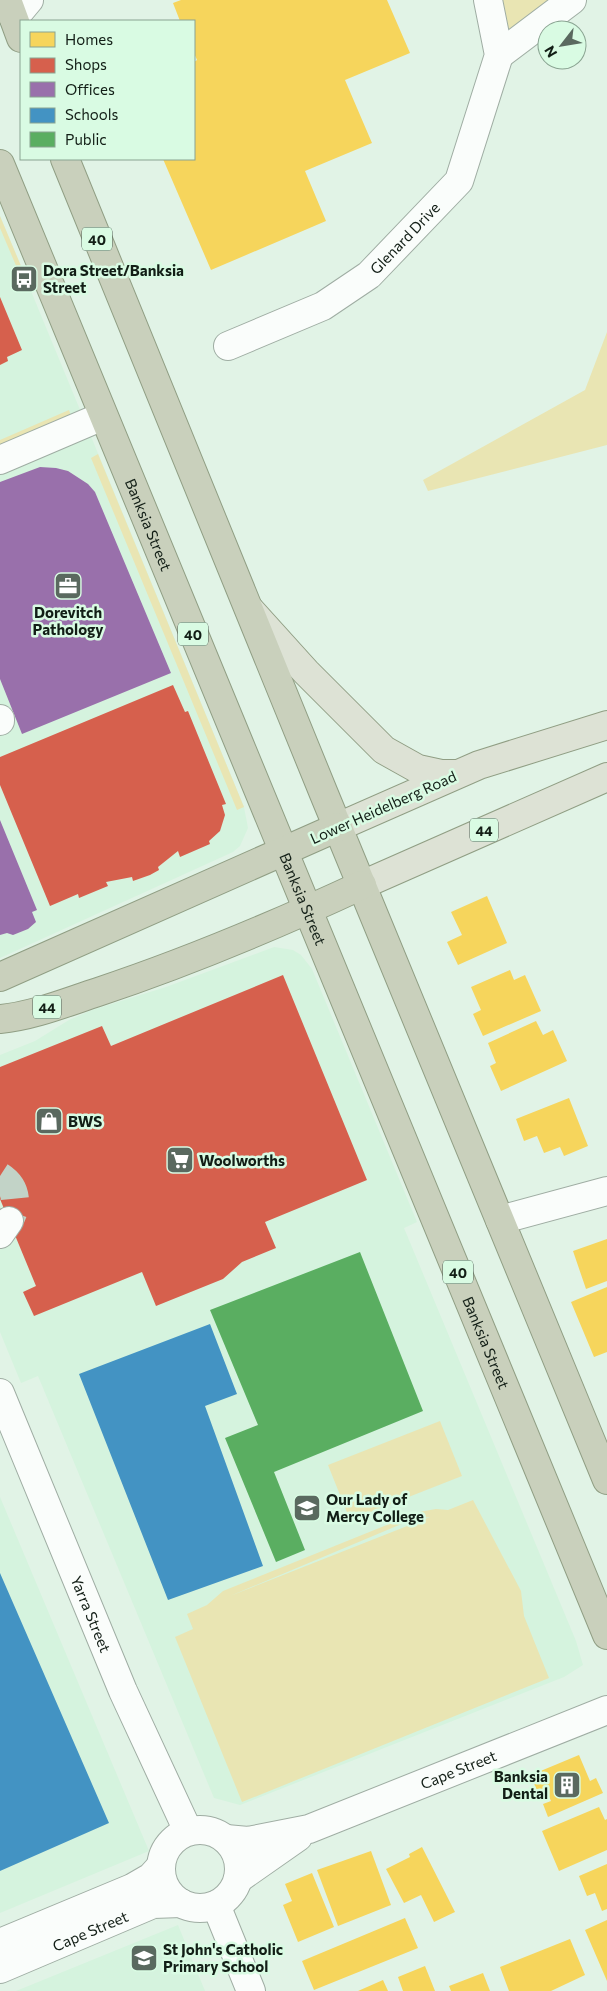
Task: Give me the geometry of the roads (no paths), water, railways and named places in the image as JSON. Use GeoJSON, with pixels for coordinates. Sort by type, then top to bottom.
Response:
{"type":"FeatureCollection","features":[{"type":"Feature","properties":{"kind":"highway","name":"40"},"geometry":{"type":"LineString","coordinates":[[66,160],[247,607],[607,1480]]}},
{"type":"Feature","properties":{"kind":"highway","name":"Banksia Street"},"geometry":{"type":"LineString","coordinates":[[3,174],[607,1635]]}},
{"type":"Feature","properties":{"kind":"highway","name":"Lower Heidelberg Road"},"geometry":{"type":"LineString","coordinates":[[0,977],[338,827]]}},
{"type":"Feature","properties":{"kind":"highway","name":"44"},"geometry":{"type":"LineString","coordinates":[[0,1019],[23,1015],[132,981],[307,910],[362,885]]}},
{"type":"Feature","properties":{"kind":"main road"},"geometry":{"type":"LineString","coordinates":[[247,607],[306,672],[384,750],[418,769],[441,774],[458,774]]}},
{"type":"Feature","properties":{"kind":"main road","name":"Lower Heidelberg Road"},"geometry":{"type":"LineString","coordinates":[[338,827],[500,757],[607,725]]}},
{"type":"Feature","properties":{"kind":"main road","name":"44"},"geometry":{"type":"LineString","coordinates":[[362,885],[607,777]]}},
{"type":"Feature","properties":{"kind":"street"},"geometry":{"type":"LineString","coordinates":[[488,0],[500,55],[572,0]]}},
{"type":"Feature","properties":{"kind":"street","name":"Glenard Drive"},"geometry":{"type":"LineString","coordinates":[[228,346],[323,306],[369,275],[459,181],[500,55]]}},
{"type":"Feature","properties":{"kind":"street"},"geometry":{"type":"LineString","coordinates":[[0,460],[103,416]]}},
{"type":"Feature","properties":{"kind":"street"},"geometry":{"type":"LineString","coordinates":[[500,1220],[607,1191]]}},
{"type":"Feature","properties":{"kind":"street","name":"Yarra Street"},"geometry":{"type":"LineString","coordinates":[[0,1393],[123,1691],[188,1831]]}},
{"type":"Feature","properties":{"kind":"street","name":"Cape Street"},"geometry":{"type":"LineString","coordinates":[[226,1839],[248,1840],[310,1829],[607,1710]]}},
{"type":"Feature","properties":{"kind":"street","name":"Cape Street"},"geometry":{"type":"LineString","coordinates":[[238,1879],[310,1829]]}},
{"type":"Feature","properties":{"kind":"street"},"geometry":{"type":"LineString","coordinates":[[208,1830],[226,1839],[238,1857],[238,1879],[226,1899],[216,1905],[192,1908],[181,1903],[166,1887],[161,1866],[169,1844],[188,1831],[208,1830]]}},
{"type":"Feature","properties":{"kind":"street","name":"Cape Street"},"geometry":{"type":"LineString","coordinates":[[0,1943],[132,1888],[151,1877],[161,1866]]}},
{"type":"Feature","properties":{"kind":"street","name":"Cape Street"},"geometry":{"type":"LineString","coordinates":[[0,1968],[153,1904],[181,1903]]}},
{"type":"Feature","properties":{"kind":"street"},"geometry":{"type":"LineString","coordinates":[[216,1905],[251,1991]]}},
{"type":"Feature","properties":{"kind":"tunnel"},"geometry":{"type":"LineString","coordinates":[[0,1176],[10,1185],[15,1197],[14,1209],[9,1221]]}},
{"type":"Feature","properties":{"kind":"place","name":"Dora Street/Banksia Street"},"geometry":{"type":"Point","coordinates":[24,279]}},
{"type":"Feature","properties":{"kind":"place","name":"Dorevitch Pathology"},"geometry":{"type":"Point","coordinates":[68,586]}},
{"type":"Feature","properties":{"kind":"place","name":"BWS"},"geometry":{"type":"Point","coordinates":[49,1121]}},
{"type":"Feature","properties":{"kind":"place","name":"Woolworths"},"geometry":{"type":"Point","coordinates":[180,1160]}},
{"type":"Feature","properties":{"kind":"place","name":"Our Lady of Mercy College"},"geometry":{"type":"Point","coordinates":[307,1508]}},
{"type":"Feature","properties":{"kind":"place","name":"Banksia Dental"},"geometry":{"type":"Point","coordinates":[567,1785]}},
{"type":"Feature","properties":{"kind":"place","name":"St John's Catholic Primary School"},"geometry":{"type":"Point","coordinates":[144,1958]}}]}
